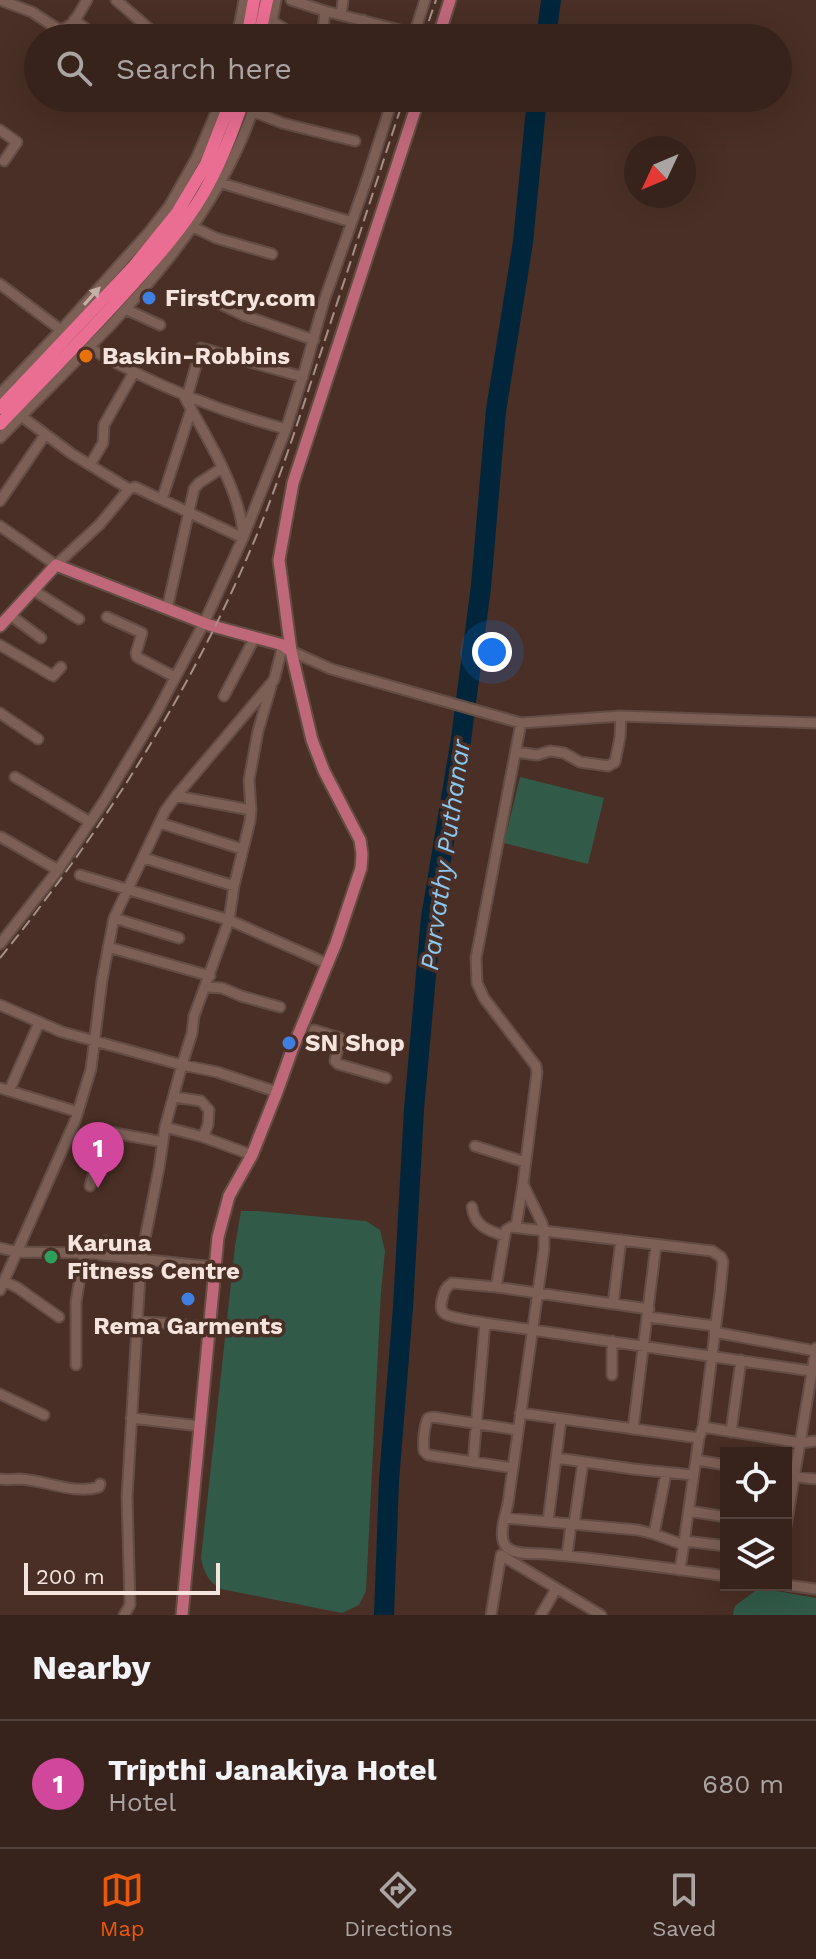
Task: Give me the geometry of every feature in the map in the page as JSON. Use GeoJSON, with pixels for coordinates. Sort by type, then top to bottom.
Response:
{"type":"FeatureCollection","features":[{"type":"Feature","properties":{"kind":"highway"},"geometry":{"type":"LineString","coordinates":[[262,24],[267,0]]}},
{"type":"Feature","properties":{"kind":"highway"},"geometry":{"type":"LineString","coordinates":[[244,1],[246,24]]}},
{"type":"Feature","properties":{"kind":"highway"},"geometry":{"type":"LineString","coordinates":[[0,408],[135,265],[171,221],[206,164],[226,112]]}},
{"type":"Feature","properties":{"kind":"highway"},"geometry":{"type":"LineString","coordinates":[[0,424],[104,316],[189,217],[229,142],[239,112]]}},
{"type":"Feature","properties":{"kind":"main road"},"geometry":{"type":"LineString","coordinates":[[442,24],[450,0]]}},
{"type":"Feature","properties":{"kind":"main road"},"geometry":{"type":"LineString","coordinates":[[182,1615],[218,1237],[229,1196],[252,1155],[336,943],[359,879],[362,854],[360,840],[324,771],[312,740],[287,648],[279,560],[293,483],[414,112]]}},
{"type":"Feature","properties":{"kind":"main road"},"geometry":{"type":"LineString","coordinates":[[0,626],[56,565],[204,623],[287,648]]}},
{"type":"Feature","properties":{"kind":"street"},"geometry":{"type":"LineString","coordinates":[[0,0],[32,12],[50,24]]}},
{"type":"Feature","properties":{"kind":"street"},"geometry":{"type":"LineString","coordinates":[[70,24],[87,0]]}},
{"type":"Feature","properties":{"kind":"street"},"geometry":{"type":"LineString","coordinates":[[116,0],[144,24]]}},
{"type":"Feature","properties":{"kind":"street"},"geometry":{"type":"LineString","coordinates":[[271,24],[276,0]]}},
{"type":"Feature","properties":{"kind":"street"},"geometry":{"type":"LineString","coordinates":[[291,0],[376,24]]}},
{"type":"Feature","properties":{"kind":"street"},"geometry":{"type":"LineString","coordinates":[[341,15],[343,0]]}},
{"type":"Feature","properties":{"kind":"street"},"geometry":{"type":"LineString","coordinates":[[418,24],[425,0]]}},
{"type":"Feature","properties":{"kind":"street"},"geometry":{"type":"LineString","coordinates":[[240,24],[244,1]]}},
{"type":"Feature","properties":{"kind":"street"},"geometry":{"type":"LineString","coordinates":[[324,24],[325,11]]}},
{"type":"Feature","properties":{"kind":"street"},"geometry":{"type":"LineString","coordinates":[[74,20],[80,24]]}},
{"type":"Feature","properties":{"kind":"street"},"geometry":{"type":"LineString","coordinates":[[362,24],[363,20]]}},
{"type":"Feature","properties":{"kind":"street"},"geometry":{"type":"LineString","coordinates":[[272,21],[277,24]]}},
{"type":"Feature","properties":{"kind":"street"},"geometry":{"type":"LineString","coordinates":[[0,394],[61,330],[170,205],[197,157],[216,112]]}},
{"type":"Feature","properties":{"kind":"street"},"geometry":{"type":"LineString","coordinates":[[0,438],[158,273],[221,183],[252,112]]}},
{"type":"Feature","properties":{"kind":"street"},"geometry":{"type":"LineString","coordinates":[[254,112],[282,123],[355,141]]}},
{"type":"Feature","properties":{"kind":"street"},"geometry":{"type":"LineString","coordinates":[[0,944],[58,870],[90,822],[157,712],[204,623],[243,538],[286,429],[324,301],[389,112]]}},
{"type":"Feature","properties":{"kind":"street"},"geometry":{"type":"LineString","coordinates":[[0,130],[17,142],[4,161]]}},
{"type":"Feature","properties":{"kind":"street"},"geometry":{"type":"LineString","coordinates":[[221,183],[352,222]]}},
{"type":"Feature","properties":{"kind":"street"},"geometry":{"type":"LineString","coordinates":[[193,227],[216,238],[272,254]]}},
{"type":"Feature","properties":{"kind":"street"},"geometry":{"type":"LineString","coordinates":[[0,284],[61,330]]}},
{"type":"Feature","properties":{"kind":"street"},"geometry":{"type":"LineString","coordinates":[[218,303],[314,340]]}},
{"type":"Feature","properties":{"kind":"street"},"geometry":{"type":"LineString","coordinates":[[125,309],[160,325]]}},
{"type":"Feature","properties":{"kind":"street"},"geometry":{"type":"LineString","coordinates":[[89,347],[103,357],[185,396],[286,429]]}},
{"type":"Feature","properties":{"kind":"street"},"geometry":{"type":"LineString","coordinates":[[243,538],[238,507],[185,396],[201,348],[303,377]]}},
{"type":"Feature","properties":{"kind":"street"},"geometry":{"type":"LineString","coordinates":[[90,465],[101,448],[104,425],[134,372]]}},
{"type":"Feature","properties":{"kind":"street"},"geometry":{"type":"LineString","coordinates":[[162,499],[191,410]]}},
{"type":"Feature","properties":{"kind":"street"},"geometry":{"type":"LineString","coordinates":[[21,416],[129,489]]}},
{"type":"Feature","properties":{"kind":"street"},"geometry":{"type":"LineString","coordinates":[[0,501],[45,435]]}},
{"type":"Feature","properties":{"kind":"street"},"geometry":{"type":"LineString","coordinates":[[167,609],[196,486],[222,468]]}},
{"type":"Feature","properties":{"kind":"street"},"geometry":{"type":"LineString","coordinates":[[0,526],[56,565],[100,524],[129,489],[138,487],[243,538]]}},
{"type":"Feature","properties":{"kind":"street"},"geometry":{"type":"LineString","coordinates":[[33,590],[79,619]]}},
{"type":"Feature","properties":{"kind":"street"},"geometry":{"type":"LineString","coordinates":[[10,615],[41,638]]}},
{"type":"Feature","properties":{"kind":"street"},"geometry":{"type":"LineString","coordinates":[[107,617],[141,632],[143,635],[137,657],[175,677]]}},
{"type":"Feature","properties":{"kind":"street"},"geometry":{"type":"LineString","coordinates":[[224,696],[254,639]]}},
{"type":"Feature","properties":{"kind":"street"},"geometry":{"type":"LineString","coordinates":[[0,645],[53,676],[61,667]]}},
{"type":"Feature","properties":{"kind":"street"},"geometry":{"type":"LineString","coordinates":[[124,1615],[130,1605],[127,1497],[141,1259],[165,1127],[194,1016],[229,920],[251,810],[249,780],[258,731],[287,648],[331,669],[521,723],[621,716],[816,723]]}},
{"type":"Feature","properties":{"kind":"street"},"geometry":{"type":"LineString","coordinates":[[59,1317],[18,1288],[2,1285],[78,1112],[91,1069],[114,918],[176,796],[274,680]]}},
{"type":"Feature","properties":{"kind":"street"},"geometry":{"type":"LineString","coordinates":[[0,713],[38,739]]}},
{"type":"Feature","properties":{"kind":"street"},"geometry":{"type":"LineString","coordinates":[[516,752],[537,755],[550,751],[564,753],[580,762],[608,766],[615,762],[621,716]]}},
{"type":"Feature","properties":{"kind":"street"},"geometry":{"type":"LineString","coordinates":[[516,1227],[537,1072],[536,1066],[484,998],[477,983],[476,958],[521,723]]}},
{"type":"Feature","properties":{"kind":"street"},"geometry":{"type":"LineString","coordinates":[[15,777],[90,822]]}},
{"type":"Feature","properties":{"kind":"street"},"geometry":{"type":"LineString","coordinates":[[176,796],[251,810]]}},
{"type":"Feature","properties":{"kind":"street"},"geometry":{"type":"LineString","coordinates":[[160,823],[242,849]]}},
{"type":"Feature","properties":{"kind":"street"},"geometry":{"type":"LineString","coordinates":[[1,837],[58,870]]}},
{"type":"Feature","properties":{"kind":"street"},"geometry":{"type":"LineString","coordinates":[[144,858],[234,886]]}},
{"type":"Feature","properties":{"kind":"street"},"geometry":{"type":"LineString","coordinates":[[80,875],[229,920],[326,963]]}},
{"type":"Feature","properties":{"kind":"street"},"geometry":{"type":"LineString","coordinates":[[114,918],[179,938]]}},
{"type":"Feature","properties":{"kind":"street"},"geometry":{"type":"LineString","coordinates":[[108,947],[210,976]]}},
{"type":"Feature","properties":{"kind":"street"},"geometry":{"type":"LineString","coordinates":[[205,987],[222,988],[280,1007]]}},
{"type":"Feature","properties":{"kind":"street"},"geometry":{"type":"LineString","coordinates":[[0,1005],[39,1023],[94,1042],[217,1072],[277,1092]]}},
{"type":"Feature","properties":{"kind":"street"},"geometry":{"type":"LineString","coordinates":[[39,1023],[4,1090],[78,1112]]}},
{"type":"Feature","properties":{"kind":"street"},"geometry":{"type":"LineString","coordinates":[[314,1030],[340,1038],[336,1063],[386,1078]]}},
{"type":"Feature","properties":{"kind":"street"},"geometry":{"type":"LineString","coordinates":[[174,1097],[201,1101],[209,1110],[203,1137]]}},
{"type":"Feature","properties":{"kind":"street"},"geometry":{"type":"LineString","coordinates":[[165,1127],[252,1155]]}},
{"type":"Feature","properties":{"kind":"street"},"geometry":{"type":"LineString","coordinates":[[90,1186],[105,1133],[163,1142]]}},
{"type":"Feature","properties":{"kind":"street"},"geometry":{"type":"LineString","coordinates":[[475,1146],[525,1162]]}},
{"type":"Feature","properties":{"kind":"street"},"geometry":{"type":"LineString","coordinates":[[523,1184],[544,1231],[502,1545],[518,1552],[720,1575]]}},
{"type":"Feature","properties":{"kind":"street"},"geometry":{"type":"LineString","coordinates":[[472,1207],[473,1215],[483,1229],[505,1236]]}},
{"type":"Feature","properties":{"kind":"street"},"geometry":{"type":"LineString","coordinates":[[496,1287],[508,1228],[712,1251],[721,1257],[723,1262],[703,1427],[680,1570]]}},
{"type":"Feature","properties":{"kind":"street"},"geometry":{"type":"LineString","coordinates":[[613,1304],[621,1240]]}},
{"type":"Feature","properties":{"kind":"street"},"geometry":{"type":"LineString","coordinates":[[104,1255],[106,1241]]}},
{"type":"Feature","properties":{"kind":"street"},"geometry":{"type":"LineString","coordinates":[[633,1429],[656,1245]]}},
{"type":"Feature","properties":{"kind":"street"},"geometry":{"type":"LineString","coordinates":[[0,1248],[18,1252],[84,1253],[214,1267]]}},
{"type":"Feature","properties":{"kind":"street"},"geometry":{"type":"LineString","coordinates":[[76,1365],[76,1302],[84,1253]]}},
{"type":"Feature","properties":{"kind":"street"},"geometry":{"type":"LineString","coordinates":[[792,1470],[801,1443],[816,1349],[613,1304],[452,1283],[444,1292],[441,1308],[444,1313],[485,1323],[811,1371]]}},
{"type":"Feature","properties":{"kind":"street"},"geometry":{"type":"LineString","coordinates":[[137,1321],[209,1327]]}},
{"type":"Feature","properties":{"kind":"street"},"geometry":{"type":"LineString","coordinates":[[473,1462],[485,1323]]}},
{"type":"Feature","properties":{"kind":"street"},"geometry":{"type":"LineString","coordinates":[[612,1341],[612,1375]]}},
{"type":"Feature","properties":{"kind":"street"},"geometry":{"type":"LineString","coordinates":[[731,1432],[741,1360]]}},
{"type":"Feature","properties":{"kind":"street"},"geometry":{"type":"LineString","coordinates":[[0,1394],[44,1415]]}},
{"type":"Feature","properties":{"kind":"street"},"geometry":{"type":"LineString","coordinates":[[520,1413],[699,1438]]}},
{"type":"Feature","properties":{"kind":"street"},"geometry":{"type":"LineString","coordinates":[[513,1468],[428,1455],[423,1447],[428,1418],[433,1417],[518,1430]]}},
{"type":"Feature","properties":{"kind":"street"},"geometry":{"type":"LineString","coordinates":[[131,1418],[199,1426]]}},
{"type":"Feature","properties":{"kind":"street"},"geometry":{"type":"LineString","coordinates":[[548,1521],[561,1420]]}},
{"type":"Feature","properties":{"kind":"street"},"geometry":{"type":"LineString","coordinates":[[703,1427],[801,1443],[816,1441]]}},
{"type":"Feature","properties":{"kind":"street"},"geometry":{"type":"LineString","coordinates":[[557,1458],[693,1475]]}},
{"type":"Feature","properties":{"kind":"street"},"geometry":{"type":"LineString","coordinates":[[696,1460],[720,1464]]}},
{"type":"Feature","properties":{"kind":"street"},"geometry":{"type":"LineString","coordinates":[[567,1556],[583,1462]]}},
{"type":"Feature","properties":{"kind":"street"},"geometry":{"type":"LineString","coordinates":[[654,1534],[666,1473]]}},
{"type":"Feature","properties":{"kind":"street"},"geometry":{"type":"LineString","coordinates":[[792,1476],[816,1479]]}},
{"type":"Feature","properties":{"kind":"street"},"geometry":{"type":"LineString","coordinates":[[0,1479],[92,1489],[100,1484]]}},
{"type":"Feature","properties":{"kind":"street"},"geometry":{"type":"LineString","coordinates":[[689,1511],[720,1516]]}},
{"type":"Feature","properties":{"kind":"street"},"geometry":{"type":"LineString","coordinates":[[505,1518],[638,1530],[684,1543],[720,1546]]}},
{"type":"Feature","properties":{"kind":"street"},"geometry":{"type":"LineString","coordinates":[[491,1615],[501,1555],[600,1615]]}},
{"type":"Feature","properties":{"kind":"street"},"geometry":{"type":"LineString","coordinates":[[792,1586],[816,1589]]}},
{"type":"Feature","properties":{"kind":"street"},"geometry":{"type":"LineString","coordinates":[[541,1615],[556,1589]]}},
{"type":"Feature","properties":{"kind":"green space"},"geometry":{"type":"Polygon","coordinates":[[[520,777],[604,798],[588,864],[504,843],[520,777]]]}},
{"type":"Feature","properties":{"kind":"green space"},"geometry":{"type":"Polygon","coordinates":[[[241,1211],[366,1221],[380,1230],[385,1251],[366,1591],[359,1605],[342,1613],[221,1589],[210,1580],[202,1563],[241,1211]]]}},
{"type":"Feature","properties":{"kind":"green space"},"geometry":{"type":"Polygon","coordinates":[[[755,1591],[776,1591],[816,1598],[816,1615],[733,1615],[735,1606],[755,1591]]]}},
{"type":"Feature","properties":{"kind":"water"},"geometry":{"type":"Polygon","coordinates":[[[541,0],[561,0],[558,24],[538,24],[541,0]]]}},
{"type":"Feature","properties":{"kind":"water","name":"Parvathy Puthanar"},"geometry":{"type":"Polygon","coordinates":[[[526,112],[546,112],[533,243],[506,412],[491,588],[471,741],[441,920],[424,1110],[399,1481],[394,1615],[374,1615],[379,1479],[404,1109],[421,917],[451,738],[471,585],[486,409],[513,241],[526,112]]]}},
{"type":"Feature","properties":{"kind":"railway"},"geometry":{"type":"LineString","coordinates":[[428,24],[436,0]]}},
{"type":"Feature","properties":{"kind":"railway"},"geometry":{"type":"LineString","coordinates":[[0,958],[72,863],[139,763],[170,712],[225,606],[279,477],[399,112]]}},
{"type":"Feature","properties":{"kind":"place","name":"FirstCry.com"},"geometry":{"type":"Point","coordinates":[149,298]}},
{"type":"Feature","properties":{"kind":"place","name":"Baskin-Robbins"},"geometry":{"type":"Point","coordinates":[86,356]}},
{"type":"Feature","properties":{"kind":"place","name":"SN Shop"},"geometry":{"type":"Point","coordinates":[289,1043]}},
{"type":"Feature","properties":{"kind":"place","name":"Tripthi Janakiya Hotel"},"geometry":{"type":"Point","coordinates":[98,1188]}},
{"type":"Feature","properties":{"kind":"place","name":"Karuna Fitness Centre"},"geometry":{"type":"Point","coordinates":[51,1257]}},
{"type":"Feature","properties":{"kind":"place","name":"Rema Garments"},"geometry":{"type":"Point","coordinates":[188,1299]}}]}
